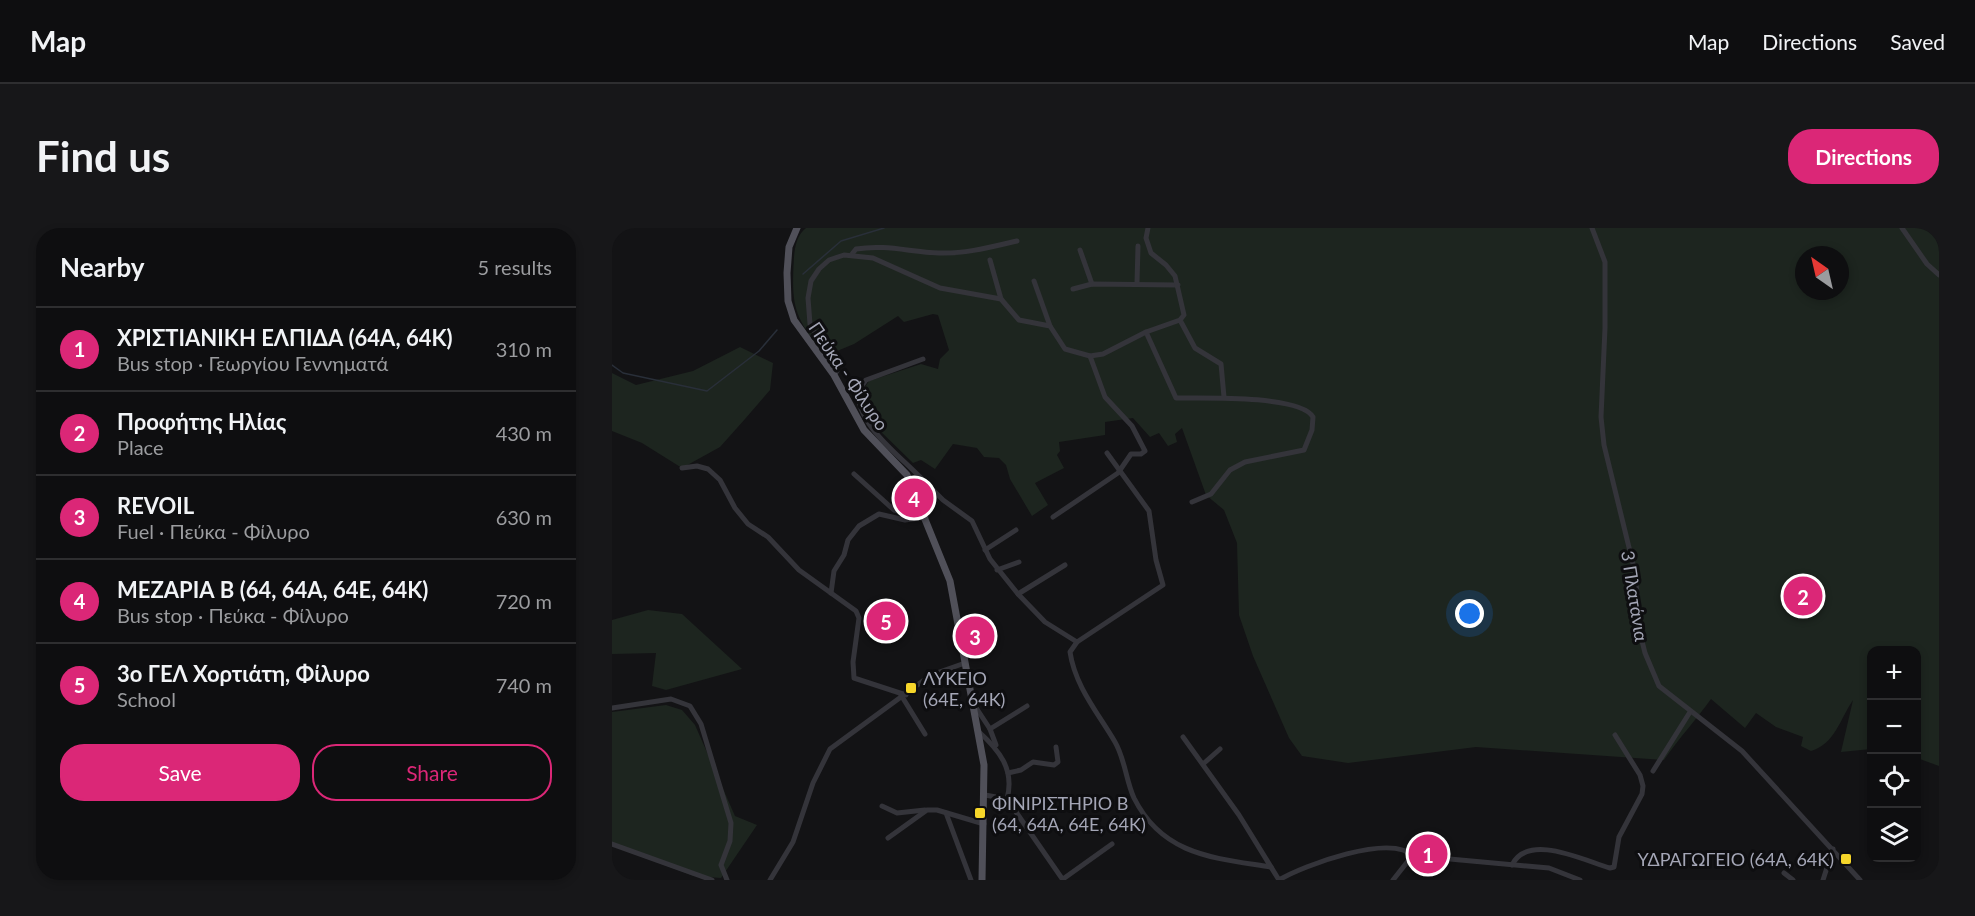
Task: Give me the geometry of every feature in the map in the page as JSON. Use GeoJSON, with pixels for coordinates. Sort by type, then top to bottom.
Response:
{"type":"FeatureCollection","features":[{"type":"Feature","properties":{"kind":"main road","name":"Πεύκα - Φίλυρο"},"geometry":{"type":"LineString","coordinates":[[797,228],[791,242],[787,263],[790,307],[798,328],[834,375],[864,430],[896,460],[909,480],[926,516],[950,581],[984,765],[982,880]]}},
{"type":"Feature","properties":{"kind":"street"},"geometry":{"type":"LineString","coordinates":[[1034,280],[1050,326],[1065,349],[1090,357],[1103,354],[1146,332],[1180,320],[1185,312],[1178,285],[1166,265],[1151,253],[1146,238],[1148,228]]}},
{"type":"Feature","properties":{"kind":"street","name":"3 Πλατάνια"},"geometry":{"type":"LineString","coordinates":[[1592,228],[1605,262],[1601,417],[1604,445],[1635,572],[1641,637],[1659,686],[1742,751],[1808,826],[1833,849],[1860,880]]}},
{"type":"Feature","properties":{"kind":"street"},"geometry":{"type":"LineString","coordinates":[[1902,228],[1927,264],[1939,275]]}},
{"type":"Feature","properties":{"kind":"street"},"geometry":{"type":"LineString","coordinates":[[852,254],[856,249],[883,247],[957,253],[1017,241]]}},
{"type":"Feature","properties":{"kind":"street"},"geometry":{"type":"LineString","coordinates":[[1137,283],[1138,246]]}},
{"type":"Feature","properties":{"kind":"street"},"geometry":{"type":"LineString","coordinates":[[1080,250],[1092,284]]}},
{"type":"Feature","properties":{"kind":"street"},"geometry":{"type":"LineString","coordinates":[[834,375],[836,368],[809,322],[808,290],[813,276],[822,266],[839,256],[852,254],[873,258],[940,288],[1001,299]]}},
{"type":"Feature","properties":{"kind":"street"},"geometry":{"type":"LineString","coordinates":[[990,260],[1001,299],[1019,320],[1050,326]]}},
{"type":"Feature","properties":{"kind":"street"},"geometry":{"type":"LineString","coordinates":[[1072,289],[1092,284],[1178,285]]}},
{"type":"Feature","properties":{"kind":"street"},"geometry":{"type":"LineString","coordinates":[[1180,320],[1195,348],[1221,364],[1224,397]]}},
{"type":"Feature","properties":{"kind":"street"},"geometry":{"type":"LineString","coordinates":[[1146,332],[1176,398],[1224,397],[1293,405],[1307,409],[1313,417],[1312,430],[1304,450],[1245,462],[1230,470],[1211,494],[1192,502]]}},
{"type":"Feature","properties":{"kind":"street"},"geometry":{"type":"LineString","coordinates":[[1053,517],[1119,471],[1131,454],[1141,454],[1145,450],[1132,426],[1105,397],[1090,357]]}},
{"type":"Feature","properties":{"kind":"street"},"geometry":{"type":"LineString","coordinates":[[923,359],[866,380],[858,391],[859,406],[874,430],[920,477],[943,500],[972,521],[997,570],[1018,594],[1045,622],[1077,642]]}},
{"type":"Feature","properties":{"kind":"street"},"geometry":{"type":"LineString","coordinates":[[1107,453],[1149,511],[1156,560],[1163,585],[1077,642],[1070,652],[1081,687],[1116,744],[1134,798],[1153,824],[1173,844],[1223,861],[1271,867]]}},
{"type":"Feature","properties":{"kind":"street"},"geometry":{"type":"LineString","coordinates":[[682,468],[697,466],[708,469],[720,480],[735,508],[748,524],[768,537],[799,570],[856,611],[859,618],[853,662],[854,678],[903,695],[925,734]]}},
{"type":"Feature","properties":{"kind":"street"},"geometry":{"type":"LineString","coordinates":[[854,474],[894,510],[911,516],[926,516]]}},
{"type":"Feature","properties":{"kind":"street"},"geometry":{"type":"LineString","coordinates":[[909,480],[920,477]]}},
{"type":"Feature","properties":{"kind":"street"},"geometry":{"type":"LineString","coordinates":[[831,593],[834,569],[844,555],[848,540],[862,523],[879,514],[905,520],[926,516]]}},
{"type":"Feature","properties":{"kind":"street"},"geometry":{"type":"LineString","coordinates":[[985,550],[1016,530]]}},
{"type":"Feature","properties":{"kind":"street"},"geometry":{"type":"LineString","coordinates":[[997,570],[1019,562]]}},
{"type":"Feature","properties":{"kind":"street"},"geometry":{"type":"LineString","coordinates":[[1018,594],[1065,565]]}},
{"type":"Feature","properties":{"kind":"street"},"geometry":{"type":"LineString","coordinates":[[770,880],[793,842],[813,783],[830,749],[935,673],[965,663]]}},
{"type":"Feature","properties":{"kind":"street"},"geometry":{"type":"LineString","coordinates":[[612,708],[671,699],[690,706],[701,724],[731,823],[730,841],[721,866],[727,880]]}},
{"type":"Feature","properties":{"kind":"street"},"geometry":{"type":"LineString","coordinates":[[972,701],[990,729],[1008,773],[1010,786],[1007,799]]}},
{"type":"Feature","properties":{"kind":"street"},"geometry":{"type":"LineString","coordinates":[[990,729],[1027,706]]}},
{"type":"Feature","properties":{"kind":"street"},"geometry":{"type":"LineString","coordinates":[[1653,771],[1690,712]]}},
{"type":"Feature","properties":{"kind":"street"},"geometry":{"type":"LineString","coordinates":[[978,731],[996,746]]}},
{"type":"Feature","properties":{"kind":"street"},"geometry":{"type":"LineString","coordinates":[[1512,865],[1519,856],[1538,849],[1560,852],[1610,868],[1614,867],[1619,837],[1642,794],[1643,786],[1640,775],[1615,735]]}},
{"type":"Feature","properties":{"kind":"street"},"geometry":{"type":"LineString","coordinates":[[1184,738],[1279,880],[1324,861],[1366,850],[1392,848],[1409,853],[1414,857],[1558,870],[1580,880]]}},
{"type":"Feature","properties":{"kind":"street"},"geometry":{"type":"LineString","coordinates":[[1008,773],[1021,770],[1033,762],[1054,765],[1058,762],[1056,747]]}},
{"type":"Feature","properties":{"kind":"street"},"geometry":{"type":"LineString","coordinates":[[1203,764],[1220,748]]}},
{"type":"Feature","properties":{"kind":"street"},"geometry":{"type":"LineString","coordinates":[[985,795],[1007,799],[1063,880],[1112,844]]}},
{"type":"Feature","properties":{"kind":"street"},"geometry":{"type":"LineString","coordinates":[[882,806],[897,813],[927,810],[984,824]]}},
{"type":"Feature","properties":{"kind":"street"},"geometry":{"type":"LineString","coordinates":[[888,838],[927,810]]}},
{"type":"Feature","properties":{"kind":"street"},"geometry":{"type":"LineString","coordinates":[[946,813],[971,880]]}},
{"type":"Feature","properties":{"kind":"street"},"geometry":{"type":"LineString","coordinates":[[612,844],[712,880]]}},
{"type":"Feature","properties":{"kind":"street"},"geometry":{"type":"LineString","coordinates":[[1823,880],[1833,849]]}},
{"type":"Feature","properties":{"kind":"street"},"geometry":{"type":"LineString","coordinates":[[1394,880],[1414,857]]}},
{"type":"Feature","properties":{"kind":"street"},"geometry":{"type":"LineString","coordinates":[[1784,873],[1793,880]]}},
{"type":"Feature","properties":{"kind":"shaded area"},"geometry":{"type":"Polygon","coordinates":[[[806,228],[1939,228],[1939,766],[1921,759],[1921,646],[1867,646],[1867,749],[1841,752],[1853,700],[1831,737],[1819,748],[1811,751],[1801,746],[1803,737],[1776,727],[1756,713],[1745,728],[1711,699],[1664,760],[1476,747],[1348,763],[1302,756],[1289,738],[1253,656],[1239,615],[1237,543],[1224,510],[1206,495],[1182,428],[1175,434],[1177,442],[1168,446],[1159,433],[1150,437],[1133,418],[1105,422],[1105,435],[1059,442],[1060,451],[1057,455],[1064,468],[1035,483],[1048,505],[1032,516],[1010,479],[1006,465],[999,458],[984,457],[977,448],[953,444],[935,469],[921,460],[913,463],[874,425],[861,403],[861,393],[869,381],[921,364],[938,369],[940,359],[949,350],[938,315],[933,314],[904,322],[898,316],[854,344],[825,356],[801,321],[794,300],[794,253],[800,234],[806,228]]]}},
{"type":"Feature","properties":{"kind":"shaded area"},"geometry":{"type":"Polygon","coordinates":[[[740,347],[773,363],[770,390],[720,447],[682,468],[642,443],[612,431],[612,373],[636,385],[693,371],[740,347]]]}},
{"type":"Feature","properties":{"kind":"shaded area"},"geometry":{"type":"Polygon","coordinates":[[[648,610],[682,614],[742,669],[666,690],[652,686],[656,653],[612,654],[612,620],[648,610]]]}},
{"type":"Feature","properties":{"kind":"shaded area"},"geometry":{"type":"Polygon","coordinates":[[[666,705],[682,710],[695,725],[735,816],[757,825],[721,878],[694,876],[612,846],[612,712],[666,705]]]}},
{"type":"Feature","properties":{"kind":"waterway"},"geometry":{"type":"LineString","coordinates":[[803,274],[841,241],[884,228]]}},
{"type":"Feature","properties":{"kind":"waterway"},"geometry":{"type":"LineString","coordinates":[[612,365],[623,373],[707,391],[759,351],[777,330]]}},
{"type":"Feature","properties":{"kind":"place","name":"ΜΕΖΑΡΙΑ B (64, 64Α, 64Ε, 64Κ)"},"geometry":{"type":"Point","coordinates":[914,498]}},
{"type":"Feature","properties":{"kind":"place","name":"Προφήτης Ηλίας"},"geometry":{"type":"Point","coordinates":[1803,596]}},
{"type":"Feature","properties":{"kind":"place","name":"3ο ΓΕΛ Χορτιάτη, Φίλυρο"},"geometry":{"type":"Point","coordinates":[886,621]}},
{"type":"Feature","properties":{"kind":"place","name":"REVOIL"},"geometry":{"type":"Point","coordinates":[975,636]}},
{"type":"Feature","properties":{"kind":"place","name":"ΛΥΚΕΙΟ (64Ε, 64Κ)"},"geometry":{"type":"Point","coordinates":[911,688]}},
{"type":"Feature","properties":{"kind":"place","name":"ΦΙΝΙΡΙΣΤΗΡΙΟ B (64, 64Α, 64Ε, 64Κ)"},"geometry":{"type":"Point","coordinates":[980,813]}},
{"type":"Feature","properties":{"kind":"place","name":"ΧΡΙΣΤΙΑΝΙΚΗ ΕΛΠΙΔΑ (64Α, 64Κ)"},"geometry":{"type":"Point","coordinates":[1428,854]}},
{"type":"Feature","properties":{"kind":"place","name":"ΥΔΡΑΓΩΓΕΙΟ (64Α, 64Κ)"},"geometry":{"type":"Point","coordinates":[1846,859]}}]}
